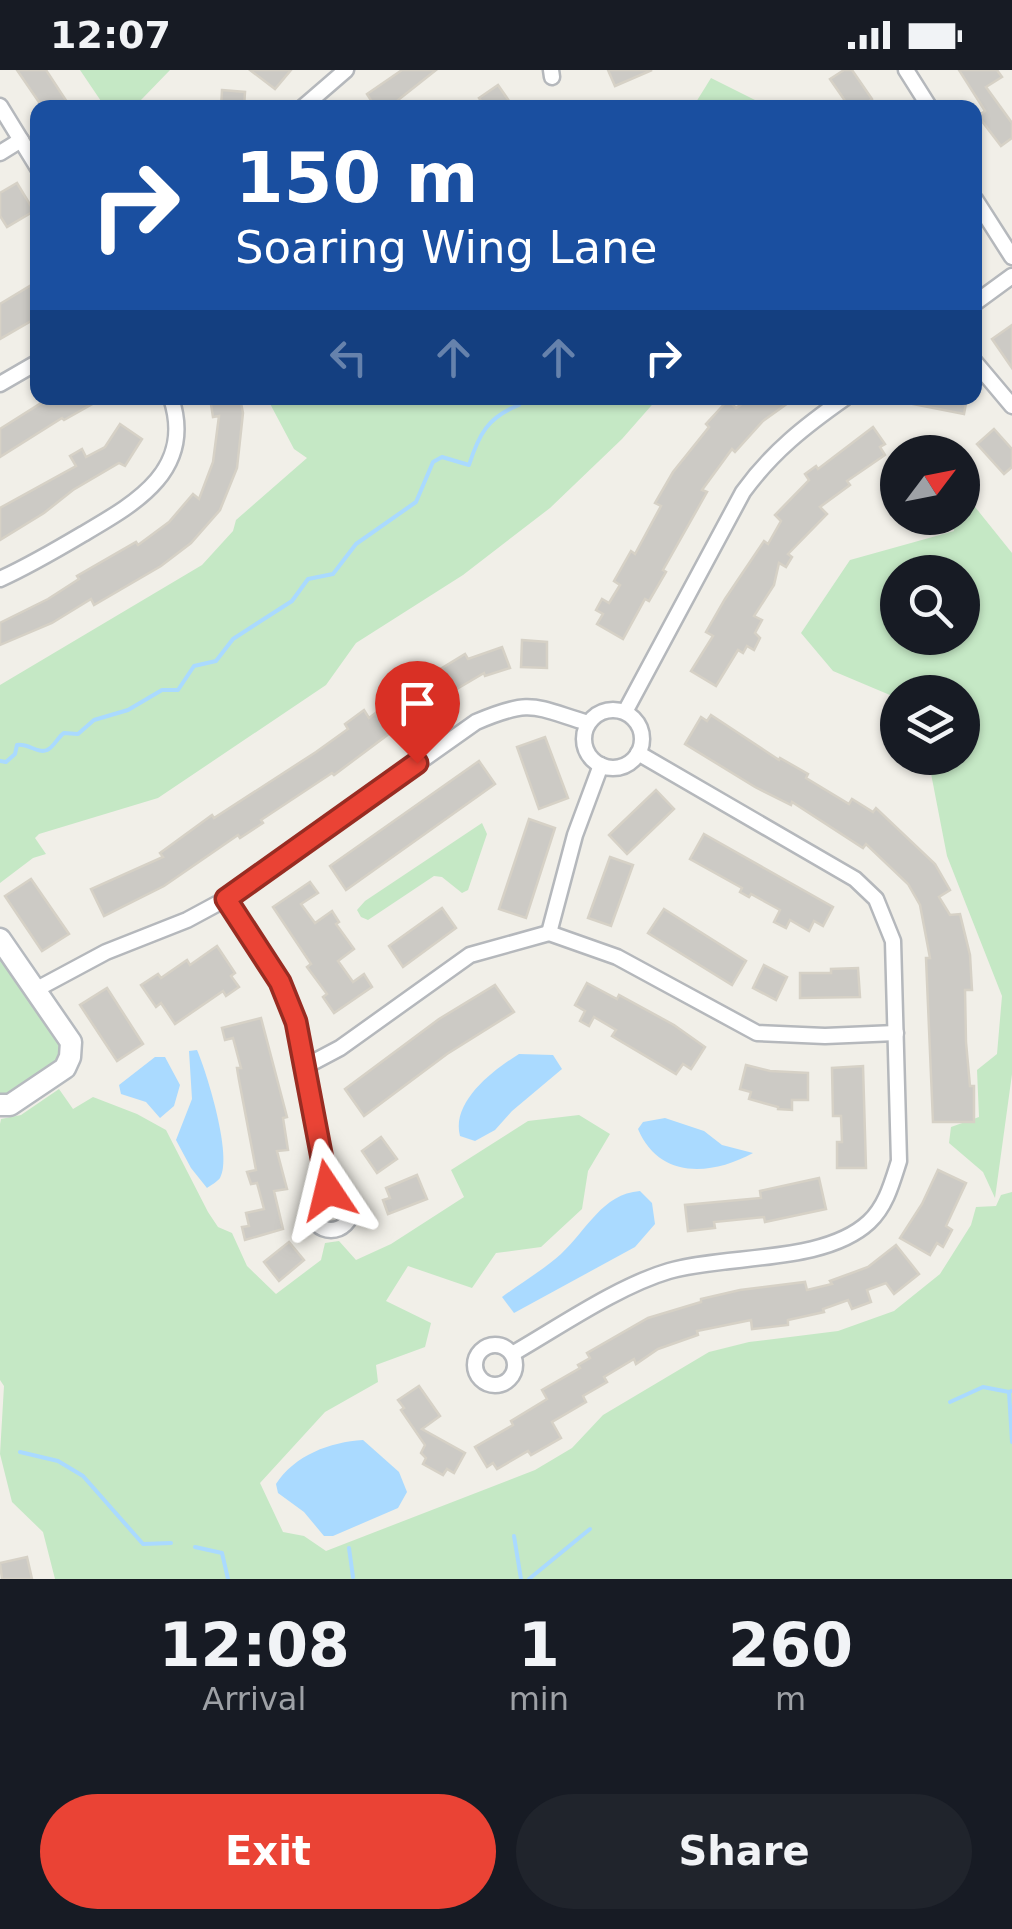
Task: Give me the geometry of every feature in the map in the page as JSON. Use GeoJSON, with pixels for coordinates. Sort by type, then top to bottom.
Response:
{"type":"FeatureCollection","features":[{"type":"Feature","properties":{"kind":"street"},"geometry":{"type":"LineString","coordinates":[[311,100],[346,70]]}},
{"type":"Feature","properties":{"kind":"street"},"geometry":{"type":"LineString","coordinates":[[906,70],[925,100]]}},
{"type":"Feature","properties":{"kind":"street"},"geometry":{"type":"LineString","coordinates":[[0,106],[30,155]]}},
{"type":"Feature","properties":{"kind":"street"},"geometry":{"type":"LineString","coordinates":[[0,153],[21,140]]}},
{"type":"Feature","properties":{"kind":"street"},"geometry":{"type":"LineString","coordinates":[[982,210],[1012,257]]}},
{"type":"Feature","properties":{"kind":"street"},"geometry":{"type":"LineString","coordinates":[[982,298],[1012,276]]}},
{"type":"Feature","properties":{"kind":"street"},"geometry":{"type":"LineString","coordinates":[[0,384],[30,367]]}},
{"type":"Feature","properties":{"kind":"street"},"geometry":{"type":"LineString","coordinates":[[982,370],[1012,406]]}},
{"type":"Feature","properties":{"kind":"street"},"geometry":{"type":"LineString","coordinates":[[0,579],[96,526],[142,498],[154,486],[177,437],[173,405]]}},
{"type":"Feature","properties":{"kind":"street"},"geometry":{"type":"LineString","coordinates":[[625,712],[742,492],[788,440],[835,405]]}},
{"type":"Feature","properties":{"kind":"street"},"geometry":{"type":"LineString","coordinates":[[37,990],[106,952],[187,920],[226,899],[476,722],[523,706],[550,708],[588,723]]}},
{"type":"Feature","properties":{"kind":"street"},"geometry":{"type":"LineString","coordinates":[[608,709],[625,712],[639,725],[642,744],[638,753],[618,768],[601,766],[586,752],[588,723],[608,709]]}},
{"type":"Feature","properties":{"kind":"street"},"geometry":{"type":"LineString","coordinates":[[512,1354],[600,1303],[666,1272],[842,1242],[870,1221],[890,1193],[899,1161],[892,940],[876,899],[855,879],[638,753]]}},
{"type":"Feature","properties":{"kind":"street"},"geometry":{"type":"LineString","coordinates":[[549,933],[575,835],[601,766]]}},
{"type":"Feature","properties":{"kind":"street"},"geometry":{"type":"LineString","coordinates":[[226,899],[280,982],[296,1022],[328,1190]]}},
{"type":"Feature","properties":{"kind":"street"},"geometry":{"type":"LineString","coordinates":[[306,1066],[340,1048],[470,955],[549,933],[617,956],[757,1033],[896,1033]]}},
{"type":"Feature","properties":{"kind":"street"},"geometry":{"type":"LineString","coordinates":[[0,939],[70,1042],[65,1068],[10,1105],[0,1105]]}},
{"type":"Feature","properties":{"kind":"green space"},"geometry":{"type":"Polygon","coordinates":[[[80,70],[170,70],[141,100],[100,100],[80,70]]]}},
{"type":"Feature","properties":{"kind":"green space"},"geometry":{"type":"Polygon","coordinates":[[[711,78],[755,100],[697,100],[711,78]]]}},
{"type":"Feature","properties":{"kind":"green space"},"geometry":{"type":"Polygon","coordinates":[[[271,405],[652,405],[550,508],[463,575],[356,643],[326,685],[158,798],[39,834],[35,838],[46,854],[33,858],[0,883],[0,685],[202,565],[233,531],[236,520],[307,458],[294,449],[271,405]]]}},
{"type":"Feature","properties":{"kind":"green space"},"geometry":{"type":"Polygon","coordinates":[[[980,513],[1012,553],[1012,1074],[995,1198],[983,1172],[949,1143],[951,1127],[979,1117],[977,1070],[997,1054],[1002,996],[947,856],[931,775],[980,775],[980,675],[880,675],[880,691],[833,671],[801,633],[850,560],[940,535],[980,535],[980,513]]]}},
{"type":"Feature","properties":{"kind":"green space"},"geometry":{"type":"Polygon","coordinates":[[[482,823],[487,834],[468,890],[462,893],[442,877],[434,876],[368,920],[361,917],[357,910],[365,901],[482,823]]]}},
{"type":"Feature","properties":{"kind":"green space"},"geometry":{"type":"Polygon","coordinates":[[[0,953],[62,1044],[60,1061],[17,1095],[0,1096],[0,953]]]}},
{"type":"Feature","properties":{"kind":"green space"},"geometry":{"type":"Polygon","coordinates":[[[59,1089],[73,1109],[93,1097],[166,1130],[218,1227],[232,1233],[247,1266],[276,1294],[321,1260],[325,1243],[339,1241],[356,1260],[391,1244],[464,1197],[451,1170],[528,1121],[579,1115],[610,1134],[588,1171],[582,1209],[541,1247],[496,1253],[472,1288],[408,1266],[386,1301],[431,1323],[425,1347],[376,1365],[378,1382],[325,1412],[260,1483],[283,1532],[304,1536],[326,1551],[535,1470],[572,1448],[603,1415],[709,1352],[749,1342],[838,1331],[894,1311],[940,1274],[971,1225],[976,1207],[996,1206],[1001,1195],[1012,1192],[1012,1579],[55,1579],[43,1532],[12,1502],[0,1454],[4,1386],[0,1380],[0,1124],[1,1119],[21,1115],[59,1089]]]}},
{"type":"Feature","properties":{"kind":"water"},"geometry":{"type":"Polygon","coordinates":[[[197,1050],[212,1095],[223,1152],[220,1178],[207,1188],[176,1140],[192,1099],[189,1051],[197,1050]]]}},
{"type":"Feature","properties":{"kind":"water"},"geometry":{"type":"Polygon","coordinates":[[[519,1054],[553,1055],[562,1069],[495,1130],[475,1141],[460,1136],[459,1123],[468,1099],[487,1078],[519,1054]]]}},
{"type":"Feature","properties":{"kind":"water"},"geometry":{"type":"Polygon","coordinates":[[[155,1057],[165,1057],[180,1085],[174,1106],[160,1118],[146,1102],[121,1094],[119,1085],[155,1057]]]}},
{"type":"Feature","properties":{"kind":"water"},"geometry":{"type":"Polygon","coordinates":[[[665,1118],[704,1131],[722,1145],[753,1153],[704,1169],[673,1165],[647,1145],[638,1129],[643,1122],[665,1118]]]}},
{"type":"Feature","properties":{"kind":"water"},"geometry":{"type":"Polygon","coordinates":[[[640,1191],[652,1203],[655,1224],[635,1247],[514,1313],[502,1297],[561,1254],[605,1206],[640,1191]]]}},
{"type":"Feature","properties":{"kind":"water"},"geometry":{"type":"Polygon","coordinates":[[[363,1440],[399,1472],[407,1492],[398,1508],[333,1536],[324,1536],[304,1512],[278,1493],[276,1484],[293,1465],[314,1452],[363,1440]]]}},
{"type":"Feature","properties":{"kind":"building"},"geometry":{"type":"Polygon","coordinates":[[[17,70],[46,70],[66,100],[38,100],[17,70]]]}},
{"type":"Feature","properties":{"kind":"building"},"geometry":{"type":"Polygon","coordinates":[[[250,70],[291,70],[275,89],[250,70]]]}},
{"type":"Feature","properties":{"kind":"building"},"geometry":{"type":"Polygon","coordinates":[[[402,70],[436,70],[398,100],[371,100],[367,94],[402,70]]]}},
{"type":"Feature","properties":{"kind":"building"},"geometry":{"type":"Polygon","coordinates":[[[608,70],[652,70],[615,86],[608,70]]]}},
{"type":"Feature","properties":{"kind":"building"},"geometry":{"type":"Polygon","coordinates":[[[844,70],[852,70],[872,99],[844,100],[830,79],[844,70]]]}},
{"type":"Feature","properties":{"kind":"building"},"geometry":{"type":"Polygon","coordinates":[[[959,70],[997,70],[1002,77],[986,87],[1012,123],[1012,138],[1001,146],[982,121],[985,111],[982,100],[978,100],[959,70]]]}},
{"type":"Feature","properties":{"kind":"building"},"geometry":{"type":"Polygon","coordinates":[[[498,85],[508,100],[480,100],[498,85]]]}},
{"type":"Feature","properties":{"kind":"building"},"geometry":{"type":"Polygon","coordinates":[[[222,90],[245,92],[244,100],[221,100],[222,90]]]}},
{"type":"Feature","properties":{"kind":"building"},"geometry":{"type":"Polygon","coordinates":[[[17,183],[30,204],[30,213],[7,227],[0,216],[0,193],[17,183]]]}},
{"type":"Feature","properties":{"kind":"building"},"geometry":{"type":"Polygon","coordinates":[[[30,286],[30,322],[0,339],[0,304],[30,286]]]}},
{"type":"Feature","properties":{"kind":"building"},"geometry":{"type":"Polygon","coordinates":[[[1012,325],[1012,368],[992,339],[1012,325]]]}},
{"type":"Feature","properties":{"kind":"building"},"geometry":{"type":"Polygon","coordinates":[[[38,405],[91,405],[0,457],[0,429],[38,405]]]}},
{"type":"Feature","properties":{"kind":"building"},"geometry":{"type":"Polygon","coordinates":[[[211,405],[241,405],[237,468],[220,510],[191,543],[161,566],[94,605],[91,599],[52,623],[0,645],[0,623],[48,599],[79,579],[77,576],[136,542],[138,545],[169,522],[193,494],[199,499],[213,462],[219,416],[213,417],[211,405]]]}},
{"type":"Feature","properties":{"kind":"building"},"geometry":{"type":"Polygon","coordinates":[[[723,405],[785,405],[763,421],[735,452],[732,449],[702,490],[707,492],[663,570],[666,572],[649,601],[645,599],[623,639],[597,624],[603,614],[596,610],[602,599],[609,603],[620,585],[614,581],[631,551],[635,554],[661,506],[655,503],[673,472],[709,427],[706,424],[723,405]]]}},
{"type":"Feature","properties":{"kind":"building"},"geometry":{"type":"Polygon","coordinates":[[[918,405],[966,405],[964,414],[918,405]]]}},
{"type":"Feature","properties":{"kind":"building"},"geometry":{"type":"Polygon","coordinates":[[[120,424],[142,439],[125,466],[119,463],[73,490],[0,540],[0,508],[76,466],[70,456],[82,449],[86,457],[105,447],[120,424]]]}},
{"type":"Feature","properties":{"kind":"building"},"geometry":{"type":"Polygon","coordinates":[[[873,427],[880,437],[880,458],[847,481],[850,485],[820,507],[827,514],[788,554],[792,557],[786,567],[779,563],[774,585],[754,616],[762,620],[755,633],[760,638],[754,650],[747,646],[743,653],[738,650],[716,686],[691,671],[713,636],[706,632],[764,541],[768,544],[781,521],[775,515],[809,480],[805,474],[816,466],[818,469],[873,427]]]}},
{"type":"Feature","properties":{"kind":"building"},"geometry":{"type":"Polygon","coordinates":[[[994,429],[1012,449],[1012,467],[1004,474],[980,447],[980,441],[994,429]]]}},
{"type":"Feature","properties":{"kind":"building"},"geometry":{"type":"Polygon","coordinates":[[[522,640],[547,642],[547,668],[521,667],[522,640]]]}},
{"type":"Feature","properties":{"kind":"building"},"geometry":{"type":"Polygon","coordinates":[[[502,647],[510,668],[485,676],[484,673],[455,690],[453,686],[334,775],[261,820],[263,823],[240,838],[238,835],[164,886],[104,916],[91,889],[163,857],[160,853],[212,815],[214,818],[348,729],[345,724],[364,710],[369,718],[428,668],[432,674],[465,654],[468,659],[502,647]]]}},
{"type":"Feature","properties":{"kind":"building"},"geometry":{"type":"Polygon","coordinates":[[[711,715],[849,804],[852,799],[873,812],[876,808],[935,864],[950,890],[939,897],[950,915],[960,914],[970,955],[972,990],[965,990],[966,1042],[970,1086],[974,1086],[974,1122],[933,1122],[926,958],[930,958],[920,905],[908,884],[866,844],[863,848],[792,802],[791,805],[755,787],[685,744],[701,717],[707,721],[711,715]]]}},
{"type":"Feature","properties":{"kind":"building"},"geometry":{"type":"Polygon","coordinates":[[[545,737],[568,798],[539,809],[517,747],[545,737]]]}},
{"type":"Feature","properties":{"kind":"building"},"geometry":{"type":"Polygon","coordinates":[[[479,761],[495,784],[346,890],[330,866],[479,761]]]}},
{"type":"Feature","properties":{"kind":"building"},"geometry":{"type":"Polygon","coordinates":[[[656,790],[674,809],[627,854],[609,835],[656,790]]]}},
{"type":"Feature","properties":{"kind":"building"},"geometry":{"type":"Polygon","coordinates":[[[529,819],[555,828],[526,918],[499,909],[529,819]]]}},
{"type":"Feature","properties":{"kind":"building"},"geometry":{"type":"Polygon","coordinates":[[[704,834],[833,907],[823,926],[814,921],[809,931],[790,920],[786,928],[774,922],[780,910],[740,892],[742,888],[690,859],[704,834]]]}},
{"type":"Feature","properties":{"kind":"building"},"geometry":{"type":"Polygon","coordinates":[[[610,857],[633,865],[611,926],[588,918],[610,857]]]}},
{"type":"Feature","properties":{"kind":"building"},"geometry":{"type":"Polygon","coordinates":[[[31,879],[69,934],[42,951],[5,896],[31,879]]]}},
{"type":"Feature","properties":{"kind":"building"},"geometry":{"type":"Polygon","coordinates":[[[310,882],[318,893],[301,904],[315,923],[332,911],[339,922],[336,924],[354,949],[338,961],[353,982],[364,974],[372,987],[334,1013],[323,997],[327,994],[307,967],[311,964],[273,907],[310,882]]]}},
{"type":"Feature","properties":{"kind":"building"},"geometry":{"type":"Polygon","coordinates":[[[442,908],[456,928],[403,967],[389,946],[442,908]]]}},
{"type":"Feature","properties":{"kind":"building"},"geometry":{"type":"Polygon","coordinates":[[[664,909],[746,961],[732,985],[648,933],[664,909]]]}},
{"type":"Feature","properties":{"kind":"building"},"geometry":{"type":"Polygon","coordinates":[[[217,946],[235,973],[231,976],[239,987],[226,996],[223,991],[175,1024],[161,1003],[156,1007],[141,985],[158,974],[161,978],[187,960],[190,965],[217,946]]]}},
{"type":"Feature","properties":{"kind":"building"},"geometry":{"type":"Polygon","coordinates":[[[764,965],[787,977],[776,1000],[753,988],[764,965]]]}},
{"type":"Feature","properties":{"kind":"building"},"geometry":{"type":"Polygon","coordinates":[[[858,968],[860,997],[800,998],[800,973],[858,968]]]}},
{"type":"Feature","properties":{"kind":"building"},"geometry":{"type":"Polygon","coordinates":[[[587,983],[617,999],[619,995],[705,1047],[691,1069],[683,1064],[676,1074],[612,1036],[616,1030],[594,1017],[589,1026],[580,1021],[585,1011],[575,1005],[587,983]]]}},
{"type":"Feature","properties":{"kind":"building"},"geometry":{"type":"Polygon","coordinates":[[[495,985],[514,1012],[447,1054],[364,1116],[345,1089],[439,1019],[495,985]]]}},
{"type":"Feature","properties":{"kind":"building"},"geometry":{"type":"Polygon","coordinates":[[[107,988],[143,1044],[117,1061],[80,1005],[107,988]]]}},
{"type":"Feature","properties":{"kind":"building"},"geometry":{"type":"Polygon","coordinates":[[[261,1018],[287,1117],[283,1118],[288,1150],[277,1151],[287,1189],[274,1191],[283,1229],[245,1240],[242,1227],[249,1226],[246,1213],[264,1209],[257,1183],[251,1184],[247,1172],[256,1170],[237,1068],[241,1068],[233,1038],[225,1040],[222,1028],[261,1018]]]}},
{"type":"Feature","properties":{"kind":"building"},"geometry":{"type":"Polygon","coordinates":[[[746,1065],[808,1073],[808,1100],[792,1100],[792,1110],[749,1099],[751,1092],[740,1089],[746,1065]]]}},
{"type":"Feature","properties":{"kind":"building"},"geometry":{"type":"Polygon","coordinates":[[[863,1066],[866,1168],[837,1168],[841,1116],[833,1116],[832,1068],[863,1066]]]}},
{"type":"Feature","properties":{"kind":"building"},"geometry":{"type":"Polygon","coordinates":[[[381,1137],[397,1159],[377,1173],[362,1151],[381,1137]]]}},
{"type":"Feature","properties":{"kind":"building"},"geometry":{"type":"Polygon","coordinates":[[[938,1170],[966,1183],[946,1226],[952,1230],[943,1247],[937,1243],[930,1255],[900,1238],[938,1170]]]}},
{"type":"Feature","properties":{"kind":"building"},"geometry":{"type":"Polygon","coordinates":[[[417,1175],[427,1199],[388,1214],[383,1200],[390,1198],[386,1188],[417,1175]]]}},
{"type":"Feature","properties":{"kind":"building"},"geometry":{"type":"Polygon","coordinates":[[[819,1178],[826,1209],[765,1222],[764,1217],[714,1222],[715,1228],[688,1231],[685,1205],[761,1198],[760,1191],[819,1178]]]}},
{"type":"Feature","properties":{"kind":"building"},"geometry":{"type":"Polygon","coordinates":[[[289,1242],[304,1260],[279,1281],[264,1262],[289,1242]]]}},
{"type":"Feature","properties":{"kind":"building"},"geometry":{"type":"Polygon","coordinates":[[[896,1245],[919,1274],[894,1294],[886,1283],[867,1290],[871,1302],[852,1309],[848,1300],[823,1309],[824,1312],[788,1320],[788,1325],[752,1329],[751,1320],[697,1331],[698,1335],[658,1349],[636,1364],[634,1359],[604,1377],[607,1382],[583,1396],[586,1402],[552,1422],[561,1438],[531,1455],[528,1451],[497,1469],[493,1463],[487,1467],[475,1447],[547,1399],[542,1390],[580,1368],[578,1365],[590,1358],[587,1353],[648,1318],[740,1290],[805,1282],[807,1290],[832,1284],[830,1281],[868,1267],[896,1245]]]}},
{"type":"Feature","properties":{"kind":"building"},"geometry":{"type":"Polygon","coordinates":[[[419,1386],[440,1416],[422,1429],[465,1453],[454,1473],[447,1469],[443,1475],[423,1464],[426,1458],[421,1453],[425,1445],[401,1410],[404,1408],[398,1400],[419,1386]]]}},
{"type":"Feature","properties":{"kind":"building"},"geometry":{"type":"Polygon","coordinates":[[[27,1557],[32,1579],[2,1579],[0,1563],[27,1557]]]}},
{"type":"Feature","properties":{"kind":"waterway"},"geometry":{"type":"LineString","coordinates":[[0,761],[6,762],[15,754],[17,745],[47,750],[64,733],[78,734],[94,720],[128,710],[162,690],[178,690],[194,666],[216,661],[233,639],[292,601],[308,579],[333,574],[356,544],[416,502],[433,462],[442,457],[469,465],[486,428],[519,405]]}},
{"type":"Feature","properties":{"kind":"waterway"},"geometry":{"type":"LineString","coordinates":[[950,1402],[983,1387],[1009,1392]]}},
{"type":"Feature","properties":{"kind":"waterway"},"geometry":{"type":"LineString","coordinates":[[1012,1391],[1012,1442]]}},
{"type":"Feature","properties":{"kind":"waterway"},"geometry":{"type":"LineString","coordinates":[[20,1452],[58,1461],[83,1476],[143,1544],[171,1543]]}},
{"type":"Feature","properties":{"kind":"waterway"},"geometry":{"type":"LineString","coordinates":[[529,1579],[590,1529]]}},
{"type":"Feature","properties":{"kind":"waterway"},"geometry":{"type":"LineString","coordinates":[[514,1536],[521,1579]]}},
{"type":"Feature","properties":{"kind":"waterway"},"geometry":{"type":"LineString","coordinates":[[195,1547],[222,1553],[228,1579]]}},
{"type":"Feature","properties":{"kind":"waterway"},"geometry":{"type":"LineString","coordinates":[[349,1548],[353,1577]]}},
{"type":"Feature","properties":{"kind":"route"},"geometry":{"type":"LineString","coordinates":[[328,1190],[296,1022],[280,982],[226,899],[417,763]]}}]}
